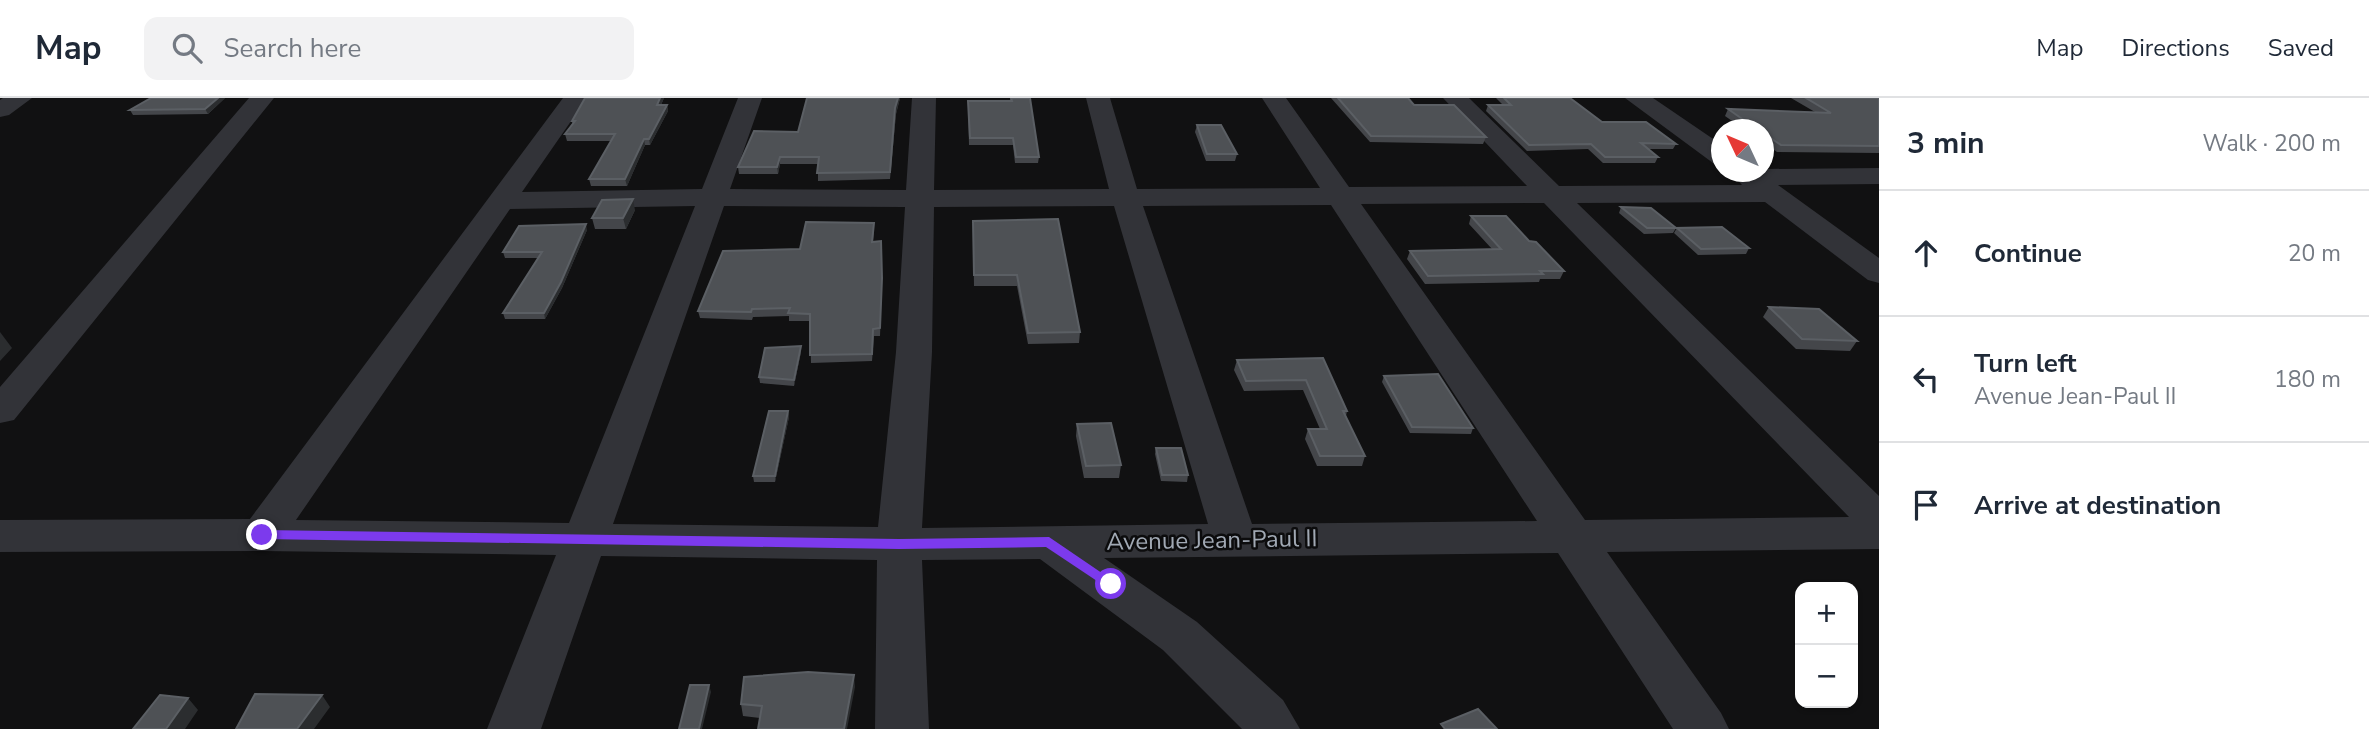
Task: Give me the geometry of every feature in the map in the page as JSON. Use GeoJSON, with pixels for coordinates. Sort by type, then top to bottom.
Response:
{"type":"FeatureCollection","features":[{"type":"Feature","properties":{"kind":"street"},"geometry":{"type":"LineString","coordinates":[[0,110],[20,98]]}},
{"type":"Feature","properties":{"kind":"street"},"geometry":{"type":"LineString","coordinates":[[0,411],[262,98]]}},
{"type":"Feature","properties":{"kind":"street"},"geometry":{"type":"LineString","coordinates":[[262,535],[575,98]]}},
{"type":"Feature","properties":{"kind":"street"},"geometry":{"type":"LineString","coordinates":[[514,729],[750,98]]}},
{"type":"Feature","properties":{"kind":"street"},"geometry":{"type":"LineString","coordinates":[[902,729],[899,544],[914,352],[924,98]]}},
{"type":"Feature","properties":{"kind":"street"},"geometry":{"type":"LineString","coordinates":[[1098,98],[1126,198],[1235,540]]}},
{"type":"Feature","properties":{"kind":"street"},"geometry":{"type":"LineString","coordinates":[[1274,98],[1702,729]]}},
{"type":"Feature","properties":{"kind":"street"},"geometry":{"type":"LineString","coordinates":[[1455,98],[1879,522]]}},
{"type":"Feature","properties":{"kind":"street"},"geometry":{"type":"LineString","coordinates":[[1637,98],[1711,150]]}},
{"type":"Feature","properties":{"kind":"street"},"geometry":{"type":"LineString","coordinates":[[1774,180],[1879,176]]}},
{"type":"Feature","properties":{"kind":"street"},"geometry":{"type":"LineString","coordinates":[[501,201],[715,197],[922,199],[1550,195],[1739,182]]}},
{"type":"Feature","properties":{"kind":"street"},"geometry":{"type":"LineString","coordinates":[[1755,182],[1879,273]]}},
{"type":"Feature","properties":{"kind":"street","name":"Avenue Jean-Paul II"},"geometry":{"type":"LineString","coordinates":[[0,536],[262,535],[899,544],[1879,533]]}},
{"type":"Feature","properties":{"kind":"street"},"geometry":{"type":"LineString","coordinates":[[1049,542],[1180,636],[1264,716],[1273,729]]}},
{"type":"Feature","properties":{"kind":"building"},"geometry":{"type":"Polygon","coordinates":[[[151,98],[218,98],[205,109],[130,110],[151,98]]]}},
{"type":"Feature","properties":{"kind":"building"},"geometry":{"type":"Polygon","coordinates":[[[585,98],[660,98],[657,105],[667,105],[649,139],[644,139],[625,179],[589,179],[615,134],[565,134],[575,121],[572,121],[585,98]]]}},
{"type":"Feature","properties":{"kind":"building"},"geometry":{"type":"Polygon","coordinates":[[[807,98],[898,98],[890,172],[817,173],[819,157],[780,157],[777,167],[738,167],[754,131],[798,132],[807,98]]]}},
{"type":"Feature","properties":{"kind":"building"},"geometry":{"type":"Polygon","coordinates":[[[1011,98],[1030,98],[1039,157],[1016,157],[1013,138],[970,138],[968,101],[1012,101],[1011,98]]]}},
{"type":"Feature","properties":{"kind":"building"},"geometry":{"type":"Polygon","coordinates":[[[1338,98],[1408,98],[1414,105],[1454,105],[1486,137],[1371,136],[1338,98]]]}},
{"type":"Feature","properties":{"kind":"building"},"geometry":{"type":"Polygon","coordinates":[[[1504,98],[1570,98],[1602,122],[1646,122],[1676,144],[1641,143],[1658,157],[1605,157],[1591,144],[1529,145],[1488,105],[1511,105],[1504,98]]]}},
{"type":"Feature","properties":{"kind":"building"},"geometry":{"type":"Polygon","coordinates":[[[1806,98],[1879,98],[1879,146],[1781,145],[1774,140],[1774,119],[1742,119],[1728,109],[1831,113],[1806,98]]]}},
{"type":"Feature","properties":{"kind":"building"},"geometry":{"type":"Polygon","coordinates":[[[1197,125],[1221,125],[1237,154],[1207,154],[1197,125]]]}},
{"type":"Feature","properties":{"kind":"building"},"geometry":{"type":"Polygon","coordinates":[[[633,199],[623,218],[592,218],[602,200],[633,199]]]}},
{"type":"Feature","properties":{"kind":"building"},"geometry":{"type":"Polygon","coordinates":[[[1621,207],[1651,208],[1676,228],[1647,228],[1621,207]]]}},
{"type":"Feature","properties":{"kind":"building"},"geometry":{"type":"Polygon","coordinates":[[[1471,216],[1506,216],[1529,241],[1536,242],[1564,271],[1540,271],[1543,274],[1428,276],[1410,251],[1501,249],[1471,216]]]}},
{"type":"Feature","properties":{"kind":"building"},"geometry":{"type":"Polygon","coordinates":[[[1058,219],[1080,332],[1028,333],[1017,275],[974,275],[973,221],[1058,219]]]}},
{"type":"Feature","properties":{"kind":"building"},"geometry":{"type":"Polygon","coordinates":[[[806,222],[874,223],[872,242],[881,241],[882,278],[880,328],[873,329],[872,354],[810,355],[810,314],[788,313],[790,308],[752,309],[751,312],[698,311],[723,251],[800,249],[806,222]]]}},
{"type":"Feature","properties":{"kind":"building"},"geometry":{"type":"Polygon","coordinates":[[[586,224],[561,282],[544,313],[503,313],[542,252],[503,252],[519,226],[586,224]]]}},
{"type":"Feature","properties":{"kind":"building"},"geometry":{"type":"Polygon","coordinates":[[[1722,227],[1749,248],[1701,249],[1677,228],[1722,227]]]}},
{"type":"Feature","properties":{"kind":"building"},"geometry":{"type":"Polygon","coordinates":[[[1769,307],[1819,309],[1857,341],[1802,339],[1769,307]]]}},
{"type":"Feature","properties":{"kind":"building"},"geometry":{"type":"Polygon","coordinates":[[[801,346],[794,380],[759,377],[765,348],[801,346]]]}},
{"type":"Feature","properties":{"kind":"building"},"geometry":{"type":"Polygon","coordinates":[[[1323,358],[1347,411],[1343,411],[1365,456],[1320,456],[1308,429],[1327,429],[1306,380],[1246,381],[1237,360],[1323,358]]]}},
{"type":"Feature","properties":{"kind":"building"},"geometry":{"type":"Polygon","coordinates":[[[1438,374],[1473,428],[1412,427],[1384,376],[1438,374]]]}},
{"type":"Feature","properties":{"kind":"building"},"geometry":{"type":"Polygon","coordinates":[[[769,411],[788,411],[775,476],[753,476],[769,411]]]}},
{"type":"Feature","properties":{"kind":"building"},"geometry":{"type":"Polygon","coordinates":[[[1111,423],[1121,465],[1086,466],[1077,424],[1111,423]]]}},
{"type":"Feature","properties":{"kind":"building"},"geometry":{"type":"Polygon","coordinates":[[[1156,448],[1181,448],[1188,475],[1162,475],[1156,448]]]}},
{"type":"Feature","properties":{"kind":"building"},"geometry":{"type":"Polygon","coordinates":[[[808,672],[854,675],[844,729],[758,729],[762,706],[741,704],[744,677],[808,672]]]}},
{"type":"Feature","properties":{"kind":"building"},"geometry":{"type":"Polygon","coordinates":[[[690,685],[709,685],[699,729],[679,729],[690,685]]]}},
{"type":"Feature","properties":{"kind":"building"},"geometry":{"type":"Polygon","coordinates":[[[255,694],[322,695],[297,729],[236,729],[255,694]]]}},
{"type":"Feature","properties":{"kind":"building"},"geometry":{"type":"Polygon","coordinates":[[[160,695],[188,698],[166,729],[133,729],[160,695]]]}},
{"type":"Feature","properties":{"kind":"building"},"geometry":{"type":"Polygon","coordinates":[[[1478,709],[1497,729],[1445,729],[1441,724],[1478,709]]]}},
{"type":"Feature","properties":{"kind":"route"},"geometry":{"type":"LineString","coordinates":[[262,535],[899,544],[1049,542],[1111,584]]}}]}
